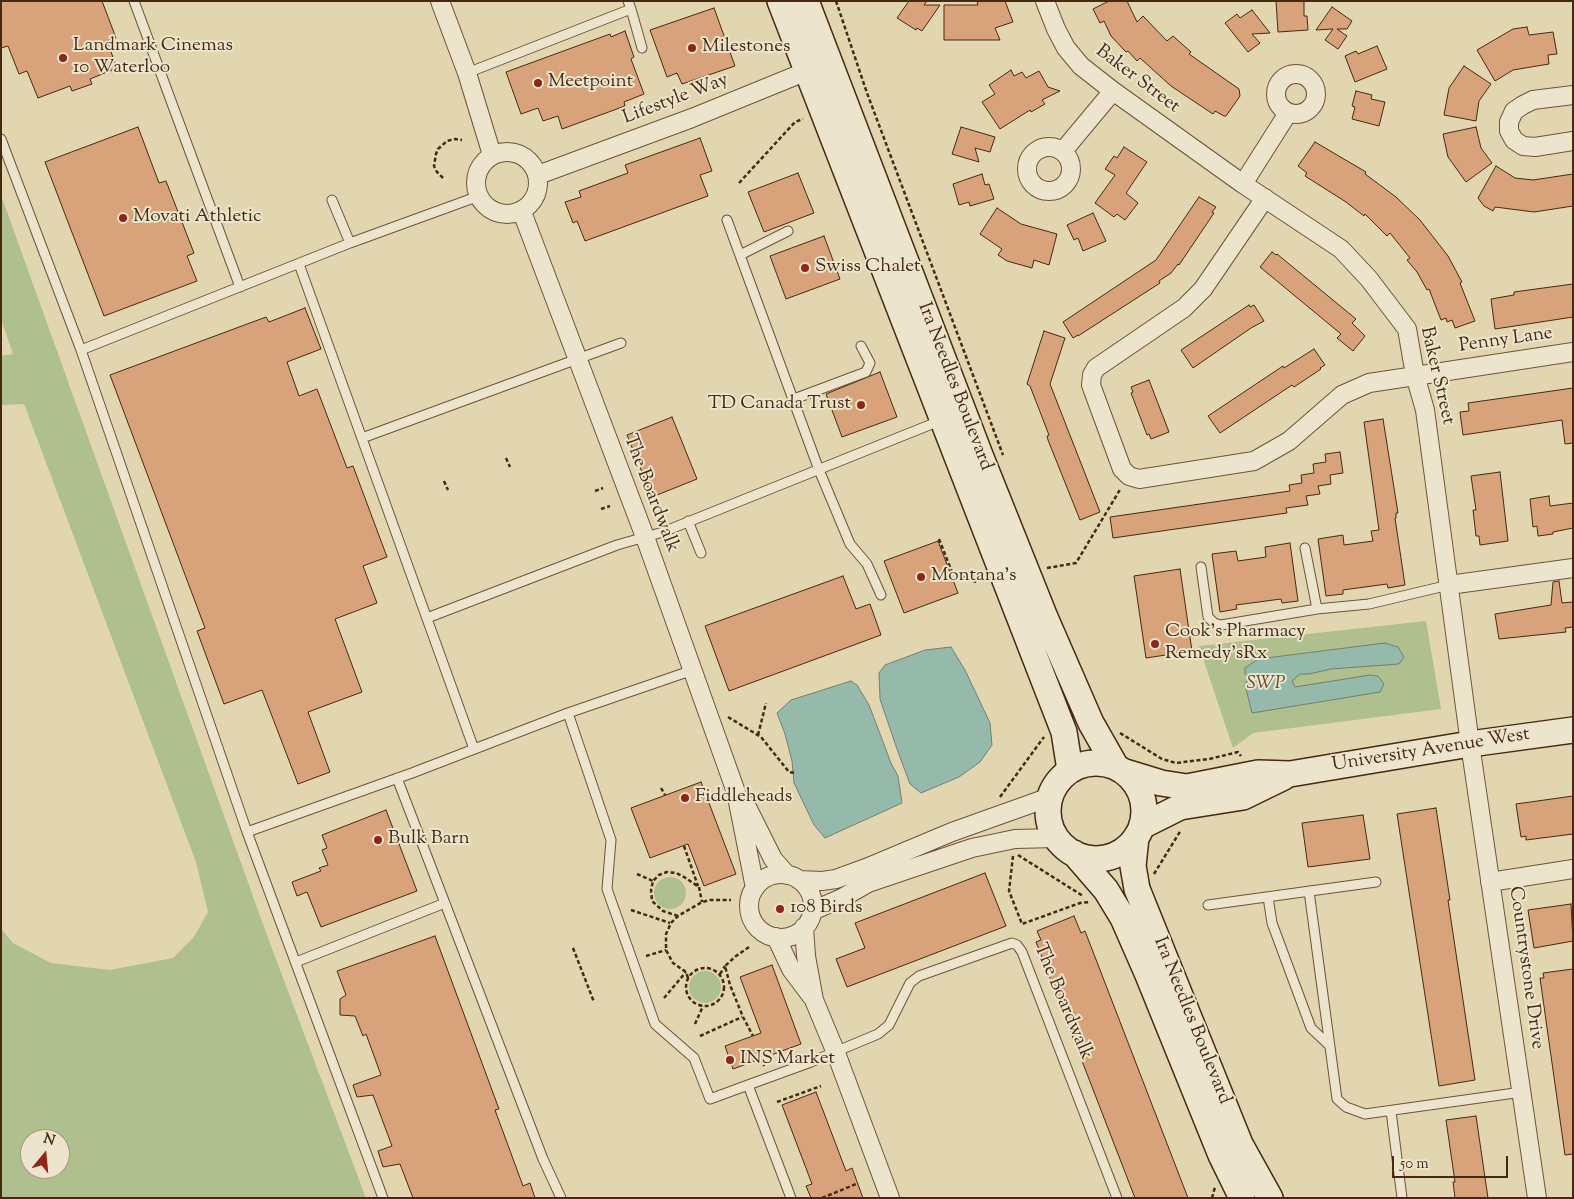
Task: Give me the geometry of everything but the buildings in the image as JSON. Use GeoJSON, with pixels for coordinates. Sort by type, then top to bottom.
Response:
{"type":"FeatureCollection","features":[{"type":"Feature","properties":{"kind":"main road","name":"Ira Needles Boulevard"},"geometry":{"type":"LineString","coordinates":[[780,1],[818,67],[1044,615],[1091,723],[1121,769]]}},
{"type":"Feature","properties":{"kind":"main road","name":"Ira Needles Boulevard"},"geometry":{"type":"LineString","coordinates":[[806,1],[818,67],[942,420],[1064,732],[1070,770]]}},
{"type":"Feature","properties":{"kind":"main road","name":"University Avenue West"},"geometry":{"type":"LineString","coordinates":[[1121,769],[1161,783],[1186,787],[1258,773],[1290,774],[1470,744],[1573,730]]}},
{"type":"Feature","properties":{"kind":"main road"},"geometry":{"type":"LineString","coordinates":[[1101,763],[1121,769],[1135,783],[1142,796],[1144,811],[1139,831],[1127,848],[1115,855],[1087,858],[1066,846],[1050,826],[1048,811],[1054,786],[1070,770],[1085,764],[1101,763]]}},
{"type":"Feature","properties":{"kind":"main road","name":"University Avenue West"},"geometry":{"type":"LineString","coordinates":[[1139,831],[1180,807],[1243,797],[1290,774]]}},
{"type":"Feature","properties":{"kind":"main road","name":"Ira Needles Boulevard"},"geometry":{"type":"LineString","coordinates":[[1139,831],[1133,866],[1137,889],[1240,1144],[1270,1198]]}},
{"type":"Feature","properties":{"kind":"main road","name":"Ira Needles Boulevard"},"geometry":{"type":"LineString","coordinates":[[1066,846],[1106,890],[1123,918],[1221,1155],[1242,1198]]}},
{"type":"Feature","properties":{"kind":"street"},"geometry":{"type":"LineString","coordinates":[[440,1],[466,73],[492,155]]}},
{"type":"Feature","properties":{"kind":"street","name":"Baker Street"},"geometry":{"type":"LineString","coordinates":[[1045,1],[1066,48],[1081,66],[1243,184],[1341,249],[1369,278],[1407,329],[1415,375],[1425,410],[1470,744]]}},
{"type":"Feature","properties":{"kind":"street","name":"Lifestyle Way"},"geometry":{"type":"LineString","coordinates":[[538,175],[692,118],[818,67]]}},
{"type":"Feature","properties":{"kind":"street"},"geometry":{"type":"LineString","coordinates":[[1063,151],[1113,91]]}},
{"type":"Feature","properties":{"kind":"street"},"geometry":{"type":"LineString","coordinates":[[1573,95],[1533,100],[1514,111],[1509,122],[1509,131],[1514,140],[1523,146],[1573,141]]}},
{"type":"Feature","properties":{"kind":"street"},"geometry":{"type":"LineString","coordinates":[[1243,184],[1288,113]]}},
{"type":"Feature","properties":{"kind":"street"},"geometry":{"type":"LineString","coordinates":[[508,152],[519,154],[530,161],[538,175],[539,187],[535,198],[522,212],[508,214],[495,212],[485,205],[479,196],[476,182],[478,173],[484,162],[492,155],[508,152]]}},
{"type":"Feature","properties":{"kind":"street"},"geometry":{"type":"LineString","coordinates":[[1129,476],[1122,469],[1091,385],[1092,375],[1096,368],[1184,308],[1203,290],[1265,198]]}},
{"type":"Feature","properties":{"kind":"street","name":"The Boardwalk"},"geometry":{"type":"LineString","coordinates":[[522,212],[645,537],[736,792],[755,888]]}},
{"type":"Feature","properties":{"kind":"street","name":"Penny Lane"},"geometry":{"type":"LineString","coordinates":[[1129,476],[1139,479],[1254,461],[1289,441],[1342,394],[1369,383],[1573,352]]}},
{"type":"Feature","properties":{"kind":"street"},"geometry":{"type":"LineString","coordinates":[[1449,585],[1573,568]]}},
{"type":"Feature","properties":{"kind":"street","name":"Countrystone Drive"},"geometry":{"type":"LineString","coordinates":[[1470,744],[1537,1198]]}},
{"type":"Feature","properties":{"kind":"street","name":"The Boardwalk"},"geometry":{"type":"LineString","coordinates":[[736,792],[748,808],[773,859],[793,877]]}},
{"type":"Feature","properties":{"kind":"street"},"geometry":{"type":"LineString","coordinates":[[793,877],[808,889],[812,910],[808,922],[796,934],[787,937],[776,937],[761,930],[751,916],[749,906],[750,896],[755,888],[769,876],[781,874],[822,881],[836,879],[952,832],[1050,797]]}},
{"type":"Feature","properties":{"kind":"street"},"geometry":{"type":"LineString","coordinates":[[812,910],[842,898],[868,883],[972,848],[1015,839],[1066,846]]}},
{"type":"Feature","properties":{"kind":"street"},"geometry":{"type":"LineString","coordinates":[[1490,882],[1573,869]]}},
{"type":"Feature","properties":{"kind":"street"},"geometry":{"type":"LineString","coordinates":[[804,927],[806,956],[814,1000],[836,1053],[890,1198]]}},
{"type":"Feature","properties":{"kind":"street"},"geometry":{"type":"LineString","coordinates":[[776,937],[791,969],[814,1000]]}},
{"type":"Feature","properties":{"kind":"lane"},"geometry":{"type":"LineString","coordinates":[[134,1],[240,287]]}},
{"type":"Feature","properties":{"kind":"lane"},"geometry":{"type":"LineString","coordinates":[[466,73],[630,5],[642,48]]}},
{"type":"Feature","properties":{"kind":"lane"},"geometry":{"type":"LineString","coordinates":[[1,138],[81,350],[247,832],[383,1198]]}},
{"type":"Feature","properties":{"kind":"lane"},"geometry":{"type":"LineString","coordinates":[[81,350],[350,243],[479,196]]}},
{"type":"Feature","properties":{"kind":"lane"},"geometry":{"type":"LineString","coordinates":[[332,200],[350,243]]}},
{"type":"Feature","properties":{"kind":"lane"},"geometry":{"type":"LineString","coordinates":[[727,220],[819,470],[850,544],[867,564],[880,594]]}},
{"type":"Feature","properties":{"kind":"lane"},"geometry":{"type":"LineString","coordinates":[[740,254],[788,231]]}},
{"type":"Feature","properties":{"kind":"lane"},"geometry":{"type":"LineString","coordinates":[[299,264],[474,749]]}},
{"type":"Feature","properties":{"kind":"lane"},"geometry":{"type":"LineString","coordinates":[[362,438],[621,343]]}},
{"type":"Feature","properties":{"kind":"lane"},"geometry":{"type":"LineString","coordinates":[[794,399],[866,372],[870,363],[861,346]]}},
{"type":"Feature","properties":{"kind":"lane"},"geometry":{"type":"LineString","coordinates":[[427,618],[617,545],[663,532],[942,420]]}},
{"type":"Feature","properties":{"kind":"lane"},"geometry":{"type":"LineString","coordinates":[[688,521],[702,553]]}},
{"type":"Feature","properties":{"kind":"lane"},"geometry":{"type":"LineString","coordinates":[[1305,548],[1317,610]]}},
{"type":"Feature","properties":{"kind":"lane"},"geometry":{"type":"LineString","coordinates":[[1201,567],[1208,617],[1214,623],[1221,625],[1369,604],[1449,585]]}},
{"type":"Feature","properties":{"kind":"lane"},"geometry":{"type":"LineString","coordinates":[[247,832],[693,670]]}},
{"type":"Feature","properties":{"kind":"lane"},"geometry":{"type":"LineString","coordinates":[[568,714],[611,840],[607,889],[655,1024],[694,1058],[710,1099],[836,1053]]}},
{"type":"Feature","properties":{"kind":"lane"},"geometry":{"type":"LineString","coordinates":[[397,778],[540,1151],[560,1198]]}},
{"type":"Feature","properties":{"kind":"lane"},"geometry":{"type":"LineString","coordinates":[[1208,905],[1376,882]]}},
{"type":"Feature","properties":{"kind":"lane"},"geometry":{"type":"LineString","coordinates":[[1309,891],[1337,1099],[1346,1107],[1365,1114],[1522,1092]]}},
{"type":"Feature","properties":{"kind":"lane"},"geometry":{"type":"LineString","coordinates":[[1268,897],[1272,923],[1311,1028],[1330,1046]]}},
{"type":"Feature","properties":{"kind":"lane"},"geometry":{"type":"LineString","coordinates":[[296,962],[445,903]]}},
{"type":"Feature","properties":{"kind":"lane","name":"The Boardwalk"},"geometry":{"type":"LineString","coordinates":[[836,1053],[878,1034],[889,1025],[910,983],[918,976],[1012,942],[1017,944],[1022,952],[1117,1198]]}},
{"type":"Feature","properties":{"kind":"lane"},"geometry":{"type":"LineString","coordinates":[[748,1085],[791,1198]]}},
{"type":"Feature","properties":{"kind":"lane"},"geometry":{"type":"LineString","coordinates":[[1391,1111],[1402,1198]]}},
{"type":"Feature","properties":{"kind":"path"},"geometry":{"type":"LineString","coordinates":[[836,1],[867,92],[1004,457]]}},
{"type":"Feature","properties":{"kind":"path"},"geometry":{"type":"LineString","coordinates":[[739,183],[794,122],[803,119]]}},
{"type":"Feature","properties":{"kind":"path"},"geometry":{"type":"LineString","coordinates":[[443,178],[436,172],[434,166],[438,149],[447,141],[462,140]]}},
{"type":"Feature","properties":{"kind":"path"},"geometry":{"type":"LineString","coordinates":[[506,458],[510,467]]}},
{"type":"Feature","properties":{"kind":"path"},"geometry":{"type":"LineString","coordinates":[[1049,576],[1046,568],[1076,564],[1129,476]]}},
{"type":"Feature","properties":{"kind":"path"},"geometry":{"type":"LineString","coordinates":[[444,481],[448,490]]}},
{"type":"Feature","properties":{"kind":"path"},"geometry":{"type":"LineString","coordinates":[[595,491],[603,488]]}},
{"type":"Feature","properties":{"kind":"path"},"geometry":{"type":"LineString","coordinates":[[601,508],[610,506]]}},
{"type":"Feature","properties":{"kind":"path"},"geometry":{"type":"LineString","coordinates":[[939,539],[952,572],[976,582]]}},
{"type":"Feature","properties":{"kind":"path"},"geometry":{"type":"LineString","coordinates":[[704,702],[758,735],[789,772],[796,773]]}},
{"type":"Feature","properties":{"kind":"path"},"geometry":{"type":"LineString","coordinates":[[758,735],[766,702]]}},
{"type":"Feature","properties":{"kind":"path"},"geometry":{"type":"LineString","coordinates":[[1116,730],[1162,759],[1176,763],[1209,759],[1238,752]]}},
{"type":"Feature","properties":{"kind":"path"},"geometry":{"type":"LineString","coordinates":[[999,798],[1047,732]]}},
{"type":"Feature","properties":{"kind":"path"},"geometry":{"type":"LineString","coordinates":[[661,788],[665,796]]}},
{"type":"Feature","properties":{"kind":"path"},"geometry":{"type":"LineString","coordinates":[[1151,880],[1185,824]]}},
{"type":"Feature","properties":{"kind":"path"},"geometry":{"type":"LineString","coordinates":[[684,846],[699,887],[702,902]]}},
{"type":"Feature","properties":{"kind":"path"},"geometry":{"type":"LineString","coordinates":[[1014,852],[1060,882],[1091,901],[1080,903],[1022,924],[1009,891],[1014,852]]}},
{"type":"Feature","properties":{"kind":"path"},"geometry":{"type":"LineString","coordinates":[[678,916],[663,912],[652,900],[651,890],[653,881],[659,875],[667,872],[676,873],[699,887]]}},
{"type":"Feature","properties":{"kind":"path"},"geometry":{"type":"LineString","coordinates":[[638,874],[653,881]]}},
{"type":"Feature","properties":{"kind":"path"},"geometry":{"type":"LineString","coordinates":[[688,978],[696,970],[702,968],[714,970],[720,974],[724,986],[720,999],[716,1003],[703,1006],[692,1001],[688,996],[686,972],[673,963],[666,950],[666,934],[671,923],[678,916],[702,902],[731,900]]}},
{"type":"Feature","properties":{"kind":"path"},"geometry":{"type":"LineString","coordinates":[[632,910],[671,923]]}},
{"type":"Feature","properties":{"kind":"path"},"geometry":{"type":"LineString","coordinates":[[720,974],[725,966],[736,956],[750,947]]}},
{"type":"Feature","properties":{"kind":"path"},"geometry":{"type":"LineString","coordinates":[[573,948],[594,1002]]}},
{"type":"Feature","properties":{"kind":"path"},"geometry":{"type":"LineString","coordinates":[[646,956],[666,950]]}},
{"type":"Feature","properties":{"kind":"path"},"geometry":{"type":"LineString","coordinates":[[725,966],[730,985],[753,1036]]}},
{"type":"Feature","properties":{"kind":"path"},"geometry":{"type":"LineString","coordinates":[[664,998],[686,972]]}},
{"type":"Feature","properties":{"kind":"path"},"geometry":{"type":"LineString","coordinates":[[695,1024],[703,1006]]}},
{"type":"Feature","properties":{"kind":"path"},"geometry":{"type":"LineString","coordinates":[[700,1036],[743,1017]]}},
{"type":"Feature","properties":{"kind":"path"},"geometry":{"type":"LineString","coordinates":[[761,1059],[764,1068]]}},
{"type":"Feature","properties":{"kind":"path"},"geometry":{"type":"LineString","coordinates":[[777,1102],[821,1086]]}},
{"type":"Feature","properties":{"kind":"path"},"geometry":{"type":"LineString","coordinates":[[822,1198],[856,1184]]}},
{"type":"Feature","properties":{"kind":"green space"},"geometry":{"type":"Polygon","coordinates":[[[1,195],[268,938],[366,1198],[1,1198],[1,929],[13,943],[51,963],[110,970],[173,958],[194,937],[208,912],[196,862],[24,404],[1,405],[1,356],[13,354],[1,319],[1,195]]]}},
{"type":"Feature","properties":{"kind":"green space","name":"SWP"},"geometry":{"type":"Polygon","coordinates":[[[1426,621],[1441,709],[1253,733],[1233,748],[1199,646],[1426,621]]]}},
{"type":"Feature","properties":{"kind":"green space"},"geometry":{"type":"Polygon","coordinates":[[[670,877],[676,878],[681,882],[685,887],[685,899],[681,904],[676,908],[670,909],[664,908],[659,904],[655,899],[654,893],[655,887],[659,882],[664,878],[670,877]]]}},
{"type":"Feature","properties":{"kind":"green space"},"geometry":{"type":"Polygon","coordinates":[[[705,971],[711,972],[716,976],[720,981],[720,993],[716,998],[711,1002],[705,1003],[699,1002],[694,998],[690,993],[689,987],[690,981],[694,976],[699,972],[705,971]]]}},
{"type":"Feature","properties":{"kind":"shaded area"},"geometry":{"type":"Polygon","coordinates":[[[1385,643],[1398,647],[1404,657],[1399,664],[1331,669],[1300,674],[1292,681],[1295,687],[1370,675],[1378,676],[1384,684],[1380,692],[1252,713],[1245,685],[1248,678],[1245,668],[1258,659],[1385,643]]]}},
{"type":"Feature","properties":{"kind":"shaded area"},"geometry":{"type":"Polygon","coordinates":[[[951,647],[965,670],[990,723],[992,745],[980,762],[959,777],[921,793],[910,784],[897,749],[880,699],[879,673],[885,665],[925,650],[951,647]]]}},
{"type":"Feature","properties":{"kind":"shaded area"},"geometry":{"type":"Polygon","coordinates":[[[851,681],[857,685],[869,705],[891,763],[898,776],[902,803],[825,838],[814,825],[794,783],[792,761],[777,713],[791,700],[851,681]]]}},
{"type":"Feature","properties":{"kind":"place","name":"Milestones"},"geometry":{"type":"Point","coordinates":[692,48]}},
{"type":"Feature","properties":{"kind":"place","name":"Landmark Cinemas 10 Waterloo"},"geometry":{"type":"Point","coordinates":[63,58]}},
{"type":"Feature","properties":{"kind":"place","name":"Meetpoint"},"geometry":{"type":"Point","coordinates":[538,83]}},
{"type":"Feature","properties":{"kind":"place","name":"Movati Athletic"},"geometry":{"type":"Point","coordinates":[123,218]}},
{"type":"Feature","properties":{"kind":"place","name":"Swiss Chalet"},"geometry":{"type":"Point","coordinates":[805,268]}},
{"type":"Feature","properties":{"kind":"place","name":"TD Canada Trust"},"geometry":{"type":"Point","coordinates":[861,405]}},
{"type":"Feature","properties":{"kind":"place","name":"Montana's"},"geometry":{"type":"Point","coordinates":[921,577]}},
{"type":"Feature","properties":{"kind":"place","name":"Cook's Pharmacy Remedy'sRx"},"geometry":{"type":"Point","coordinates":[1155,644]}},
{"type":"Feature","properties":{"kind":"place","name":"Fiddleheads"},"geometry":{"type":"Point","coordinates":[685,798]}},
{"type":"Feature","properties":{"kind":"place","name":"Bulk Barn"},"geometry":{"type":"Point","coordinates":[378,840]}},
{"type":"Feature","properties":{"kind":"place","name":"108 Birds"},"geometry":{"type":"Point","coordinates":[780,909]}},
{"type":"Feature","properties":{"kind":"place","name":"INS Market"},"geometry":{"type":"Point","coordinates":[730,1060]}}]}
